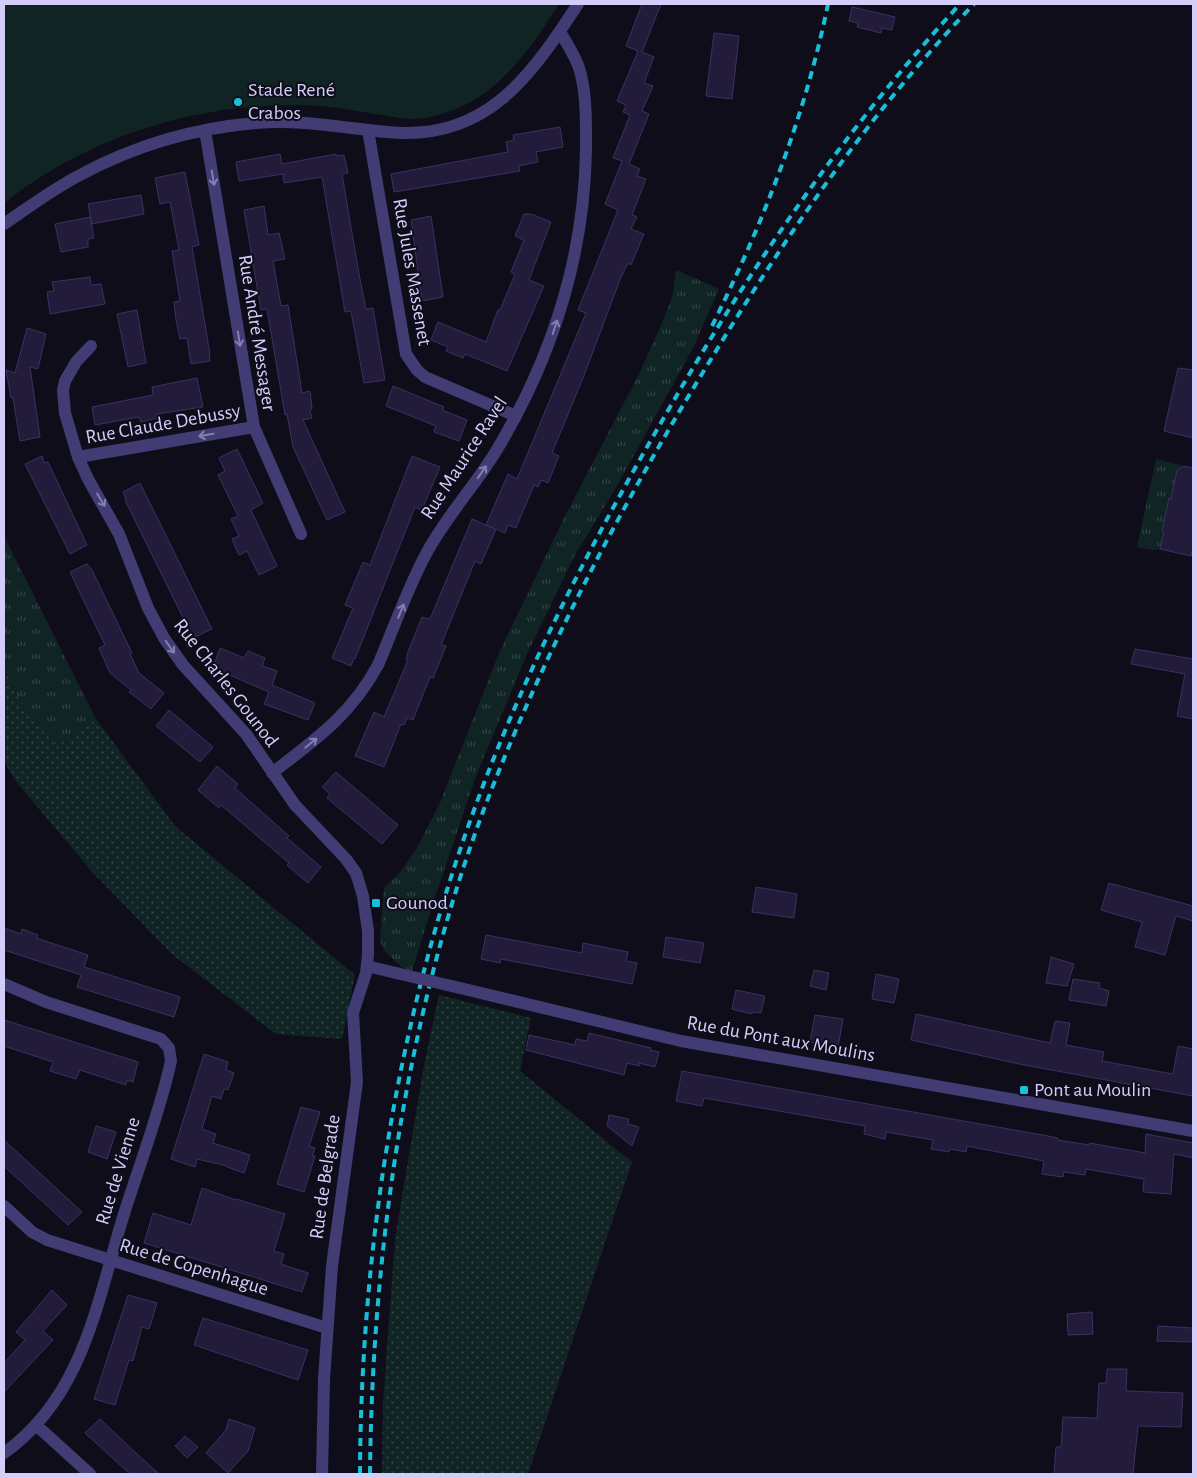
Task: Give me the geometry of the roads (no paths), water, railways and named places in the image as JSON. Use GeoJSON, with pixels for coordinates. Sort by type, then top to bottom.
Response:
{"type":"FeatureCollection","features":[{"type":"Feature","properties":{"kind":"street"},"geometry":{"type":"LineString","coordinates":[[4,224],[78,175],[110,160],[166,140],[205,130],[274,122],[326,124],[403,133],[432,132],[457,126],[482,114],[500,102],[516,87],[560,32],[578,4]]}},
{"type":"Feature","properties":{"kind":"street","name":"Rue Maurice Ravel"},"geometry":{"type":"LineString","coordinates":[[272,773],[334,724],[363,691],[378,665],[418,568],[432,542],[449,515],[489,462],[516,416],[542,362],[571,276],[582,209],[586,144],[583,89],[579,67],[560,32]]}},
{"type":"Feature","properties":{"kind":"street","name":"Rue André Messager"},"geometry":{"type":"LineString","coordinates":[[205,130],[254,427],[301,534]]}},
{"type":"Feature","properties":{"kind":"street","name":"Rue Jules Massenet"},"geometry":{"type":"LineString","coordinates":[[368,130],[406,354],[417,370],[426,377],[516,416]]}},
{"type":"Feature","properties":{"kind":"street","name":"Rue Charles Gounod"},"geometry":{"type":"LineString","coordinates":[[91,346],[69,372],[63,390],[65,413],[78,457],[88,479],[119,534],[141,593],[164,638],[192,675],[246,734],[296,805],[346,859],[356,873],[361,888]]}},
{"type":"Feature","properties":{"kind":"street","name":"Rue Claude Debussy"},"geometry":{"type":"LineString","coordinates":[[78,457],[254,427]]}},
{"type":"Feature","properties":{"kind":"street","name":"Rue de Belgrade"},"geometry":{"type":"LineString","coordinates":[[322,1474],[327,1328],[335,1239],[357,1087],[353,1013],[367,966],[368,931],[361,888]]}},
{"type":"Feature","properties":{"kind":"street","name":"Rue du Pont aux Moulins"},"geometry":{"type":"LineString","coordinates":[[367,966],[681,1041],[1193,1131]]}},
{"type":"Feature","properties":{"kind":"street","name":"Rue de Vienne"},"geometry":{"type":"LineString","coordinates":[[4,984],[53,1005],[161,1039],[169,1048],[171,1061],[82,1351],[68,1382],[36,1426],[17,1444],[4,1453]]}},
{"type":"Feature","properties":{"kind":"street","name":"Rue de Copenhague"},"geometry":{"type":"LineString","coordinates":[[4,1206],[38,1236],[110,1261],[327,1328]]}},
{"type":"Feature","properties":{"kind":"street"},"geometry":{"type":"LineString","coordinates":[[36,1426],[90,1474]]}},
{"type":"Feature","properties":{"kind":"railway"},"geometry":{"type":"LineString","coordinates":[[712,326],[765,209],[795,128],[819,46],[828,4]]}},
{"type":"Feature","properties":{"kind":"railway"},"geometry":{"type":"LineString","coordinates":[[360,1474],[367,1305],[388,1137],[404,1054],[424,971],[447,890],[493,760],[559,611],[609,515],[694,365],[763,257],[837,152],[876,101],[960,4]]}},
{"type":"Feature","properties":{"kind":"railway"},"geometry":{"type":"LineString","coordinates":[[370,1474],[372,1391],[378,1306],[386,1221],[398,1137],[414,1053],[434,970],[457,888],[484,809],[507,751],[558,638],[614,526],[737,316],[767,269],[864,132],[899,88],[974,4]]}},
{"type":"Feature","properties":{"kind":"place","name":"Stade René Crabos"},"geometry":{"type":"Point","coordinates":[238,102]}},
{"type":"Feature","properties":{"kind":"place","name":"Gounod"},"geometry":{"type":"Point","coordinates":[376,903]}},
{"type":"Feature","properties":{"kind":"place","name":"Pont au Moulin"},"geometry":{"type":"Point","coordinates":[1024,1090]}}]}
